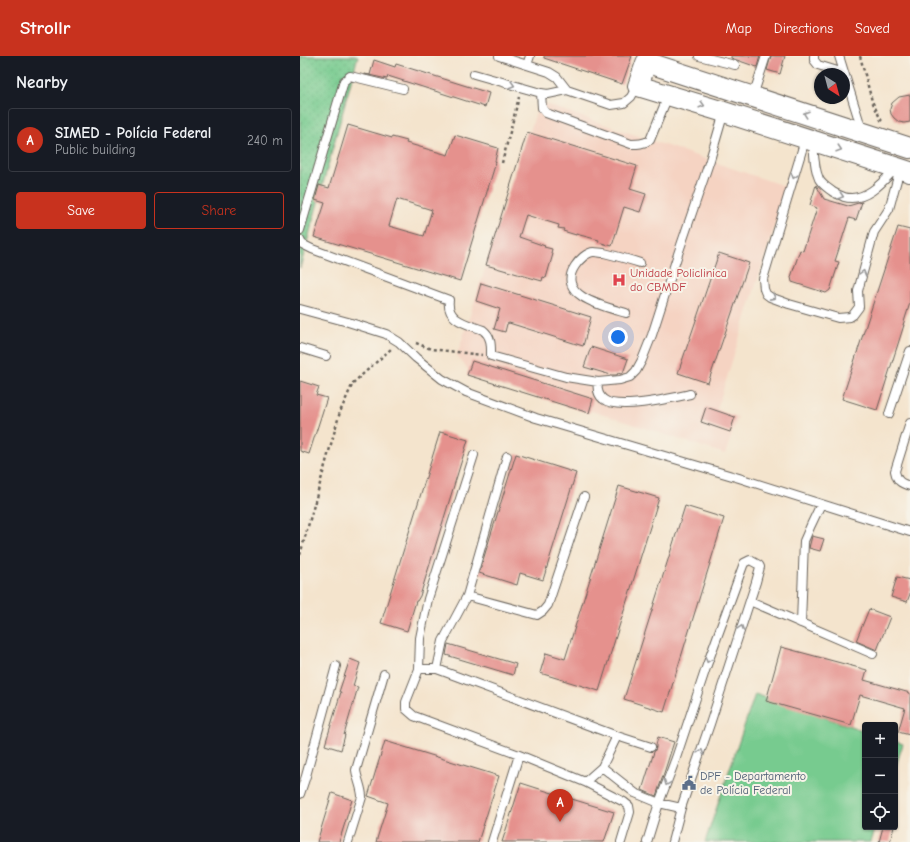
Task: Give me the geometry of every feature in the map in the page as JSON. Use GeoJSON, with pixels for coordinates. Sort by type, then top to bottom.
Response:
{"type":"FeatureCollection","features":[{"type":"Feature","properties":{"kind":"street"},"geometry":{"type":"LineString","coordinates":[[902,170],[724,112],[638,86],[646,60],[652,64],[910,148]]}},
{"type":"Feature","properties":{"kind":"street"},"geometry":{"type":"LineString","coordinates":[[672,96],[685,74]]}},
{"type":"Feature","properties":{"kind":"lane"},"geometry":{"type":"LineString","coordinates":[[499,56],[549,72],[557,77],[567,90]]}},
{"type":"Feature","properties":{"kind":"lane"},"geometry":{"type":"LineString","coordinates":[[527,65],[530,56]]}},
{"type":"Feature","properties":{"kind":"lane"},"geometry":{"type":"LineString","coordinates":[[699,56],[735,65]]}},
{"type":"Feature","properties":{"kind":"lane"},"geometry":{"type":"LineString","coordinates":[[753,96],[766,56]]}},
{"type":"Feature","properties":{"kind":"lane"},"geometry":{"type":"LineString","coordinates":[[814,56],[814,60],[818,65],[828,68]]}},
{"type":"Feature","properties":{"kind":"lane"},"geometry":{"type":"LineString","coordinates":[[839,56],[843,68]]}},
{"type":"Feature","properties":{"kind":"lane"},"geometry":{"type":"LineString","coordinates":[[474,74],[541,93],[548,94],[567,90],[610,105],[624,103],[631,97],[638,86]]}},
{"type":"Feature","properties":{"kind":"lane"},"geometry":{"type":"LineString","coordinates":[[300,230],[344,81],[350,76],[403,90]]}},
{"type":"Feature","properties":{"kind":"lane"},"geometry":{"type":"LineString","coordinates":[[541,93],[542,108],[546,113],[631,144],[643,144],[650,140],[672,96]]}},
{"type":"Feature","properties":{"kind":"lane"},"geometry":{"type":"LineString","coordinates":[[850,93],[862,133]]}},
{"type":"Feature","properties":{"kind":"lane"},"geometry":{"type":"LineString","coordinates":[[300,240],[302,244],[312,249],[449,300],[449,311],[457,320],[483,330],[489,336],[491,342],[491,356],[566,377],[598,382],[620,380],[630,377],[636,371],[642,360],[652,335],[710,160],[724,112]]}},
{"type":"Feature","properties":{"kind":"lane"},"geometry":{"type":"LineString","coordinates":[[809,140],[802,150],[763,280],[766,294],[789,304],[838,318],[850,317],[856,312],[860,307],[858,291],[874,232],[889,209],[902,170]]}},
{"type":"Feature","properties":{"kind":"lane"},"geometry":{"type":"LineString","coordinates":[[809,140],[819,180],[824,186],[836,194],[856,198],[870,192],[885,180],[902,170]]}},
{"type":"Feature","properties":{"kind":"lane"},"geometry":{"type":"LineString","coordinates":[[626,313],[605,307],[584,298],[572,288],[570,284],[571,271],[586,254],[594,252],[640,262]]}},
{"type":"Feature","properties":{"kind":"lane"},"geometry":{"type":"LineString","coordinates":[[300,309],[386,334],[400,342],[416,358],[442,379],[466,392],[536,418],[910,532]]}},
{"type":"Feature","properties":{"kind":"lane"},"geometry":{"type":"LineString","coordinates":[[300,348],[326,356]]}},
{"type":"Feature","properties":{"kind":"lane"},"geometry":{"type":"LineString","coordinates":[[889,414],[910,351]]}},
{"type":"Feature","properties":{"kind":"lane"},"geometry":{"type":"LineString","coordinates":[[598,382],[598,391],[603,399],[622,404],[661,400],[690,394]]}},
{"type":"Feature","properties":{"kind":"lane"},"geometry":{"type":"LineString","coordinates":[[910,424],[895,471],[896,477],[902,483],[910,486]]}},
{"type":"Feature","properties":{"kind":"lane"},"geometry":{"type":"LineString","coordinates":[[474,455],[428,599],[420,638],[419,669],[406,702],[406,709],[414,716],[519,755],[586,782],[624,802],[629,806],[630,812],[621,842]]}},
{"type":"Feature","properties":{"kind":"lane"},"geometry":{"type":"LineString","coordinates":[[437,668],[442,641],[467,596],[507,456]]}},
{"type":"Feature","properties":{"kind":"lane"},"geometry":{"type":"LineString","coordinates":[[467,596],[537,615],[543,611],[548,604],[584,497]]}},
{"type":"Feature","properties":{"kind":"lane"},"geometry":{"type":"LineString","coordinates":[[801,623],[804,541],[821,504]]}},
{"type":"Feature","properties":{"kind":"lane"},"geometry":{"type":"LineString","coordinates":[[647,842],[659,803],[744,563],[750,560],[759,564],[760,567],[703,745],[681,808],[672,842]]}},
{"type":"Feature","properties":{"kind":"lane"},"geometry":{"type":"LineString","coordinates":[[750,600],[873,654]]}},
{"type":"Feature","properties":{"kind":"lane"},"geometry":{"type":"LineString","coordinates":[[300,794],[336,666]]}},
{"type":"Feature","properties":{"kind":"lane"},"geometry":{"type":"LineString","coordinates":[[419,669],[437,668],[617,736],[651,747]]}},
{"type":"Feature","properties":{"kind":"lane"},"geometry":{"type":"LineString","coordinates":[[348,842],[362,797],[356,770],[384,674]]}},
{"type":"Feature","properties":{"kind":"lane"},"geometry":{"type":"LineString","coordinates":[[586,782],[602,767],[617,736]]}},
{"type":"Feature","properties":{"kind":"lane"},"geometry":{"type":"LineString","coordinates":[[492,842],[519,755]]}},
{"type":"Feature","properties":{"kind":"lane"},"geometry":{"type":"LineString","coordinates":[[602,767],[634,793],[659,803],[681,808]]}},
{"type":"Feature","properties":{"kind":"path"},"geometry":{"type":"LineString","coordinates":[[860,56],[872,101],[880,120],[886,124]]}},
{"type":"Feature","properties":{"kind":"path"},"geometry":{"type":"LineString","coordinates":[[502,163],[521,87]]}},
{"type":"Feature","properties":{"kind":"path"},"geometry":{"type":"LineString","coordinates":[[300,555],[340,412],[353,384],[393,347],[414,342],[431,349],[491,356]]}},
{"type":"Feature","properties":{"kind":"shaded area","name":"Unidade Policlinica do CBMDF"},"geometry":{"type":"Polygon","coordinates":[[[539,102],[787,187],[717,409],[738,417],[725,454],[601,414],[472,375],[457,355],[539,102]]]}},
{"type":"Feature","properties":{"kind":"green space"},"geometry":{"type":"Polygon","coordinates":[[[300,56],[358,56],[300,268],[300,56]]]}},
{"type":"Feature","properties":{"kind":"green space"},"geometry":{"type":"Polygon","coordinates":[[[755,694],[862,730],[862,830],[874,830],[870,842],[705,842],[755,694]]]}},
{"type":"Feature","properties":{"kind":"green space"},"geometry":{"type":"Polygon","coordinates":[[[898,742],[903,744],[898,760],[898,742]]]}},
{"type":"Feature","properties":{"kind":"building"},"geometry":{"type":"Polygon","coordinates":[[[544,56],[632,56],[622,84],[544,58],[544,56]]]}},
{"type":"Feature","properties":{"kind":"building"},"geometry":{"type":"Polygon","coordinates":[[[731,56],[760,56],[757,67],[731,58],[731,56]]]}},
{"type":"Feature","properties":{"kind":"building"},"geometry":{"type":"Polygon","coordinates":[[[771,56],[785,56],[780,74],[767,70],[771,56]]]}},
{"type":"Feature","properties":{"kind":"building"},"geometry":{"type":"Polygon","coordinates":[[[374,60],[395,67],[396,64],[489,93],[485,107],[388,76],[387,79],[364,74],[370,75],[374,60]]]}},
{"type":"Feature","properties":{"kind":"building"},"geometry":{"type":"Polygon","coordinates":[[[910,95],[910,122],[899,122],[891,114],[890,109],[892,103],[899,97],[910,95]]]}},
{"type":"Feature","properties":{"kind":"building"},"geometry":{"type":"Polygon","coordinates":[[[348,125],[407,141],[406,143],[448,155],[455,135],[498,148],[496,162],[460,281],[314,237],[325,203],[315,200],[319,185],[329,188],[348,125]],[[397,199],[389,226],[424,236],[432,210],[397,199]]]}},
{"type":"Feature","properties":{"kind":"building"},"geometry":{"type":"Polygon","coordinates":[[[527,132],[637,166],[630,189],[646,194],[640,212],[624,207],[612,246],[598,242],[599,240],[563,231],[564,229],[558,228],[559,225],[526,215],[519,237],[552,249],[551,253],[553,254],[546,278],[543,277],[542,281],[486,265],[527,132]]]}},
{"type":"Feature","properties":{"kind":"building"},"geometry":{"type":"Polygon","coordinates":[[[816,185],[824,199],[848,206],[862,202],[856,220],[849,218],[835,261],[839,262],[830,290],[826,293],[792,282],[791,277],[800,250],[803,251],[817,208],[810,205],[816,185]]]}},
{"type":"Feature","properties":{"kind":"building"},"geometry":{"type":"Polygon","coordinates":[[[898,227],[910,230],[910,303],[877,410],[842,399],[898,227]]]}},
{"type":"Feature","properties":{"kind":"building"},"geometry":{"type":"Polygon","coordinates":[[[719,253],[749,263],[708,383],[678,373],[719,253]]]}},
{"type":"Feature","properties":{"kind":"building"},"geometry":{"type":"Polygon","coordinates":[[[481,283],[591,317],[583,346],[509,323],[507,324],[505,332],[494,329],[500,309],[476,301],[481,283]]]}},
{"type":"Feature","properties":{"kind":"building"},"geometry":{"type":"Polygon","coordinates":[[[591,347],[628,359],[623,373],[611,375],[584,367],[591,347]]]}},
{"type":"Feature","properties":{"kind":"building"},"geometry":{"type":"Polygon","coordinates":[[[472,361],[593,399],[589,413],[467,375],[472,361]]]}},
{"type":"Feature","properties":{"kind":"building"},"geometry":{"type":"Polygon","coordinates":[[[300,381],[319,387],[316,395],[327,398],[309,454],[300,451],[300,381]]]}},
{"type":"Feature","properties":{"kind":"building"},"geometry":{"type":"Polygon","coordinates":[[[706,407],[735,417],[730,432],[701,422],[706,407]]]}},
{"type":"Feature","properties":{"kind":"building"},"geometry":{"type":"Polygon","coordinates":[[[440,432],[468,440],[420,596],[416,601],[407,631],[381,623],[440,432]]]}},
{"type":"Feature","properties":{"kind":"building"},"geometry":{"type":"Polygon","coordinates":[[[516,454],[576,473],[543,580],[520,573],[517,585],[479,573],[516,454]]]}},
{"type":"Feature","properties":{"kind":"building"},"geometry":{"type":"Polygon","coordinates":[[[619,486],[659,498],[599,691],[540,673],[546,653],[565,659],[619,486]]]}},
{"type":"Feature","properties":{"kind":"building"},"geometry":{"type":"Polygon","coordinates":[[[685,506],[724,518],[664,712],[624,699],[685,506]]]}},
{"type":"Feature","properties":{"kind":"building"},"geometry":{"type":"Polygon","coordinates":[[[812,536],[824,539],[820,551],[809,548],[812,536]]]}},
{"type":"Feature","properties":{"kind":"building"},"geometry":{"type":"Polygon","coordinates":[[[897,577],[910,580],[910,594],[907,602],[891,597],[897,577]]]}},
{"type":"Feature","properties":{"kind":"building"},"geometry":{"type":"Polygon","coordinates":[[[869,609],[890,617],[877,650],[856,641],[869,609]]]}},
{"type":"Feature","properties":{"kind":"building"},"geometry":{"type":"Polygon","coordinates":[[[448,644],[516,664],[513,675],[446,655],[448,644]]]}},
{"type":"Feature","properties":{"kind":"building"},"geometry":{"type":"Polygon","coordinates":[[[781,647],[867,670],[864,680],[910,693],[910,735],[898,732],[905,708],[860,695],[851,725],[766,701],[781,647]]]}},
{"type":"Feature","properties":{"kind":"building"},"geometry":{"type":"Polygon","coordinates":[[[350,659],[360,663],[353,686],[358,687],[341,750],[325,745],[341,692],[339,692],[350,659]]]}},
{"type":"Feature","properties":{"kind":"building"},"geometry":{"type":"Polygon","coordinates":[[[658,737],[674,742],[656,796],[642,790],[656,748],[658,737]]]}},
{"type":"Feature","properties":{"kind":"building"},"geometry":{"type":"Polygon","coordinates":[[[385,741],[499,776],[478,842],[376,842],[388,803],[368,796],[385,741]]]}},
{"type":"Feature","properties":{"kind":"building"},"geometry":{"type":"Polygon","coordinates":[[[521,783],[614,812],[604,842],[502,842],[521,783]]]}},
{"type":"Feature","properties":{"kind":"building"},"geometry":{"type":"Polygon","coordinates":[[[332,793],[352,800],[339,842],[317,842],[332,793]]]}},
{"type":"Feature","properties":{"kind":"building"},"geometry":{"type":"Polygon","coordinates":[[[882,830],[893,830],[890,842],[879,842],[882,830]]]}},
{"type":"Feature","properties":{"kind":"place","name":"Unidade Policlinica do CBMDF"},"geometry":{"type":"Point","coordinates":[619,280]}},
{"type":"Feature","properties":{"kind":"place","name":"DPF - Departamento de Polícia Federal"},"geometry":{"type":"Point","coordinates":[689,783]}},
{"type":"Feature","properties":{"kind":"place","name":"SIMED - Polícia Federal"},"geometry":{"type":"Point","coordinates":[560,822]}}]}
